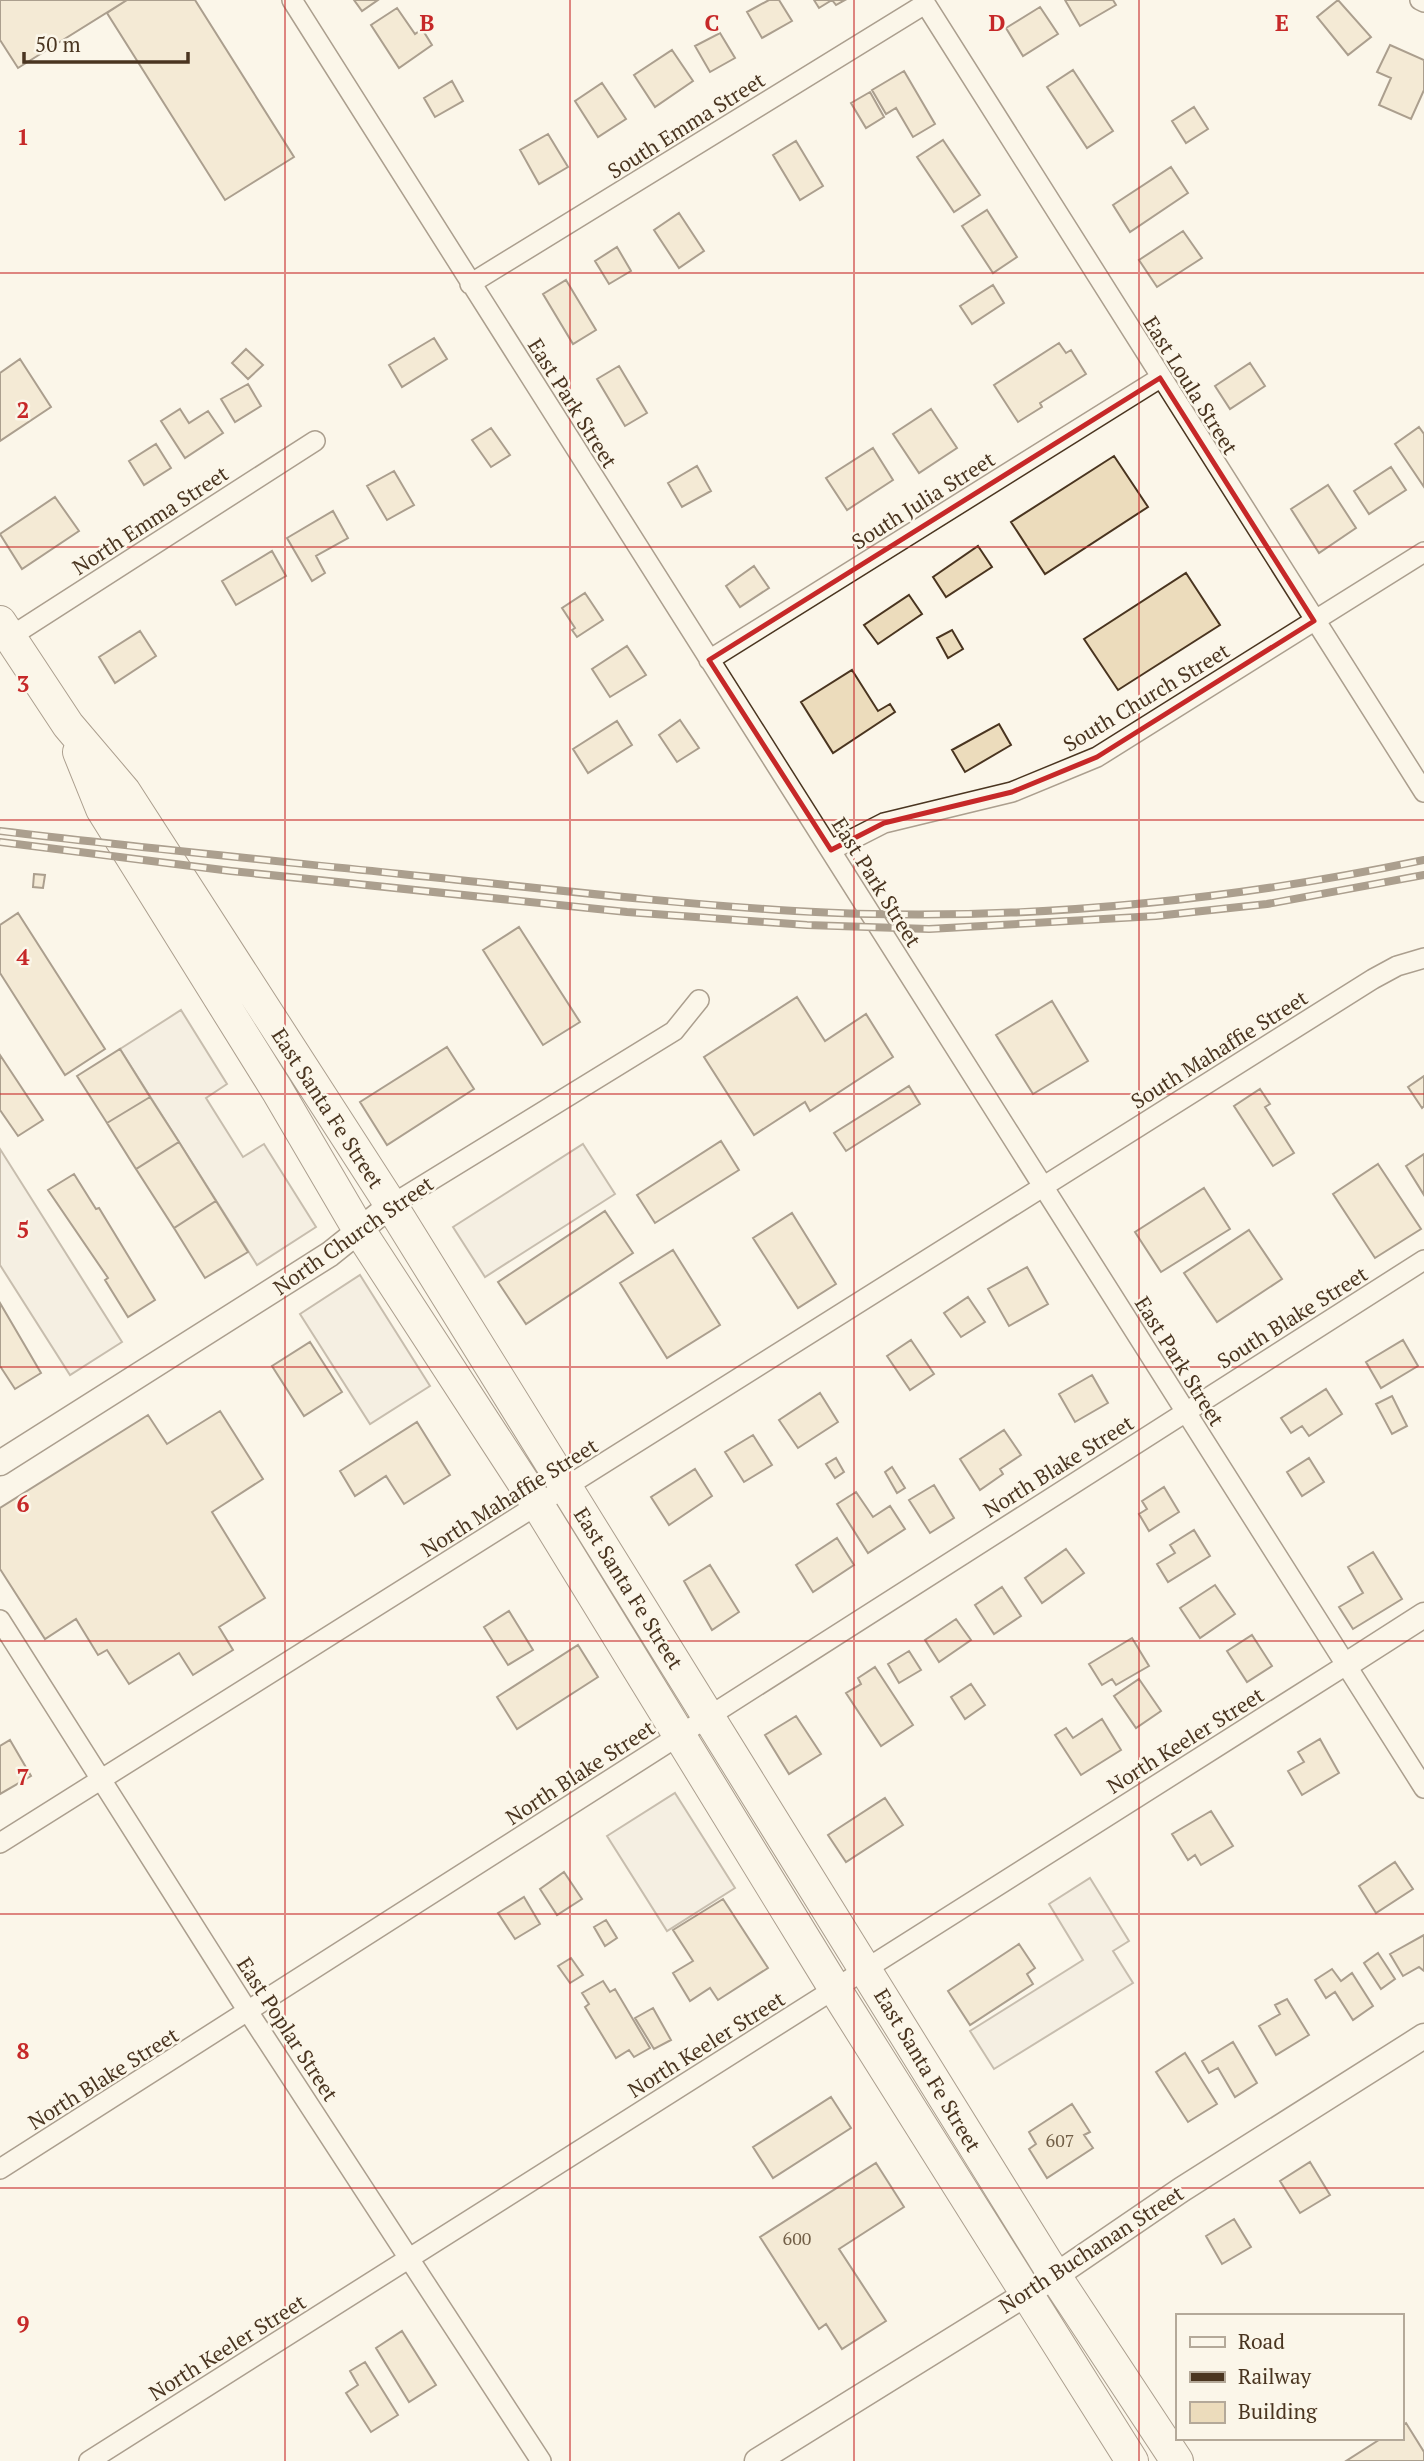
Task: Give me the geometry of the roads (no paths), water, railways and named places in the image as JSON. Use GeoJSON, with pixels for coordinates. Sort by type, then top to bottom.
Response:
{"type":"FeatureCollection","features":[{"type":"Feature","properties":{"kind":"main road","name":"East Santa Fe Street"},"geometry":{"type":"LineString","coordinates":[[5,630],[68,725],[124,791],[391,1205],[1055,2276],[1177,2461]]}},
{"type":"Feature","properties":{"kind":"main road","name":"East Santa Fe Street"},"geometry":{"type":"LineString","coordinates":[[68,725],[102,809],[277,1090],[359,1230],[681,1733],[835,1989],[1132,2461]]}},
{"type":"Feature","properties":{"kind":"street","name":"East Park Street"},"geometry":{"type":"LineString","coordinates":[[292,0],[1424,1788]]}},
{"type":"Feature","properties":{"kind":"street","name":"South Emma Street"},"geometry":{"type":"LineString","coordinates":[[470,284],[924,2]]}},
{"type":"Feature","properties":{"kind":"street","name":"East Loula Street"},"geometry":{"type":"LineString","coordinates":[[924,2],[1424,792]]}},
{"type":"Feature","properties":{"kind":"street","name":"South Julia Street"},"geometry":{"type":"LineString","coordinates":[[709,660],[1160,378]]}},
{"type":"Feature","properties":{"kind":"street","name":"North Emma Street"},"geometry":{"type":"LineString","coordinates":[[5,630],[314,441]]}},
{"type":"Feature","properties":{"kind":"street","name":"South Church Street"},"geometry":{"type":"LineString","coordinates":[[831,850],[884,823],[1012,792],[1097,757],[1424,552]]}},
{"type":"Feature","properties":{"kind":"street","name":"South Mahaffie Street"},"geometry":{"type":"LineString","coordinates":[[1042,1188],[1373,979],[1397,966],[1424,958]]}},
{"type":"Feature","properties":{"kind":"street","name":"North Church Street"},"geometry":{"type":"LineString","coordinates":[[0,1463],[330,1254],[391,1205],[674,1031],[699,1000]]}},
{"type":"Feature","properties":{"kind":"street","name":"North Mahaffie Street"},"geometry":{"type":"LineString","coordinates":[[0,1843],[1042,1188]]}},
{"type":"Feature","properties":{"kind":"street","name":"South Blake Street"},"geometry":{"type":"LineString","coordinates":[[1185,1412],[1424,1261]]}},
{"type":"Feature","properties":{"kind":"street","name":"North Blake Street"},"geometry":{"type":"LineString","coordinates":[[0,2169],[1185,1412]]}},
{"type":"Feature","properties":{"kind":"street"},"geometry":{"type":"LineString","coordinates":[[1346,1665],[1424,1615]]}},
{"type":"Feature","properties":{"kind":"street","name":"East Poplar Street"},"geometry":{"type":"LineString","coordinates":[[0,1620],[249,2012],[541,2461]]}},
{"type":"Feature","properties":{"kind":"street","name":"North Keeler Street"},"geometry":{"type":"LineString","coordinates":[[89,2461],[1346,1665]]}},
{"type":"Feature","properties":{"kind":"street","name":"North Buchanan Street"},"geometry":{"type":"LineString","coordinates":[[757,2461],[1055,2276],[1181,2190],[1424,2036]]}},
{"type":"Feature","properties":{"kind":"railway"},"geometry":{"type":"LineString","coordinates":[[0,831],[647,899],[746,908],[874,914],[953,914],[1111,906],[1269,888],[1424,860]]}},
{"type":"Feature","properties":{"kind":"railway"},"geometry":{"type":"LineString","coordinates":[[0,842],[231,871],[627,912],[807,925],[929,929],[1156,916],[1267,904],[1424,875]]}}]}
